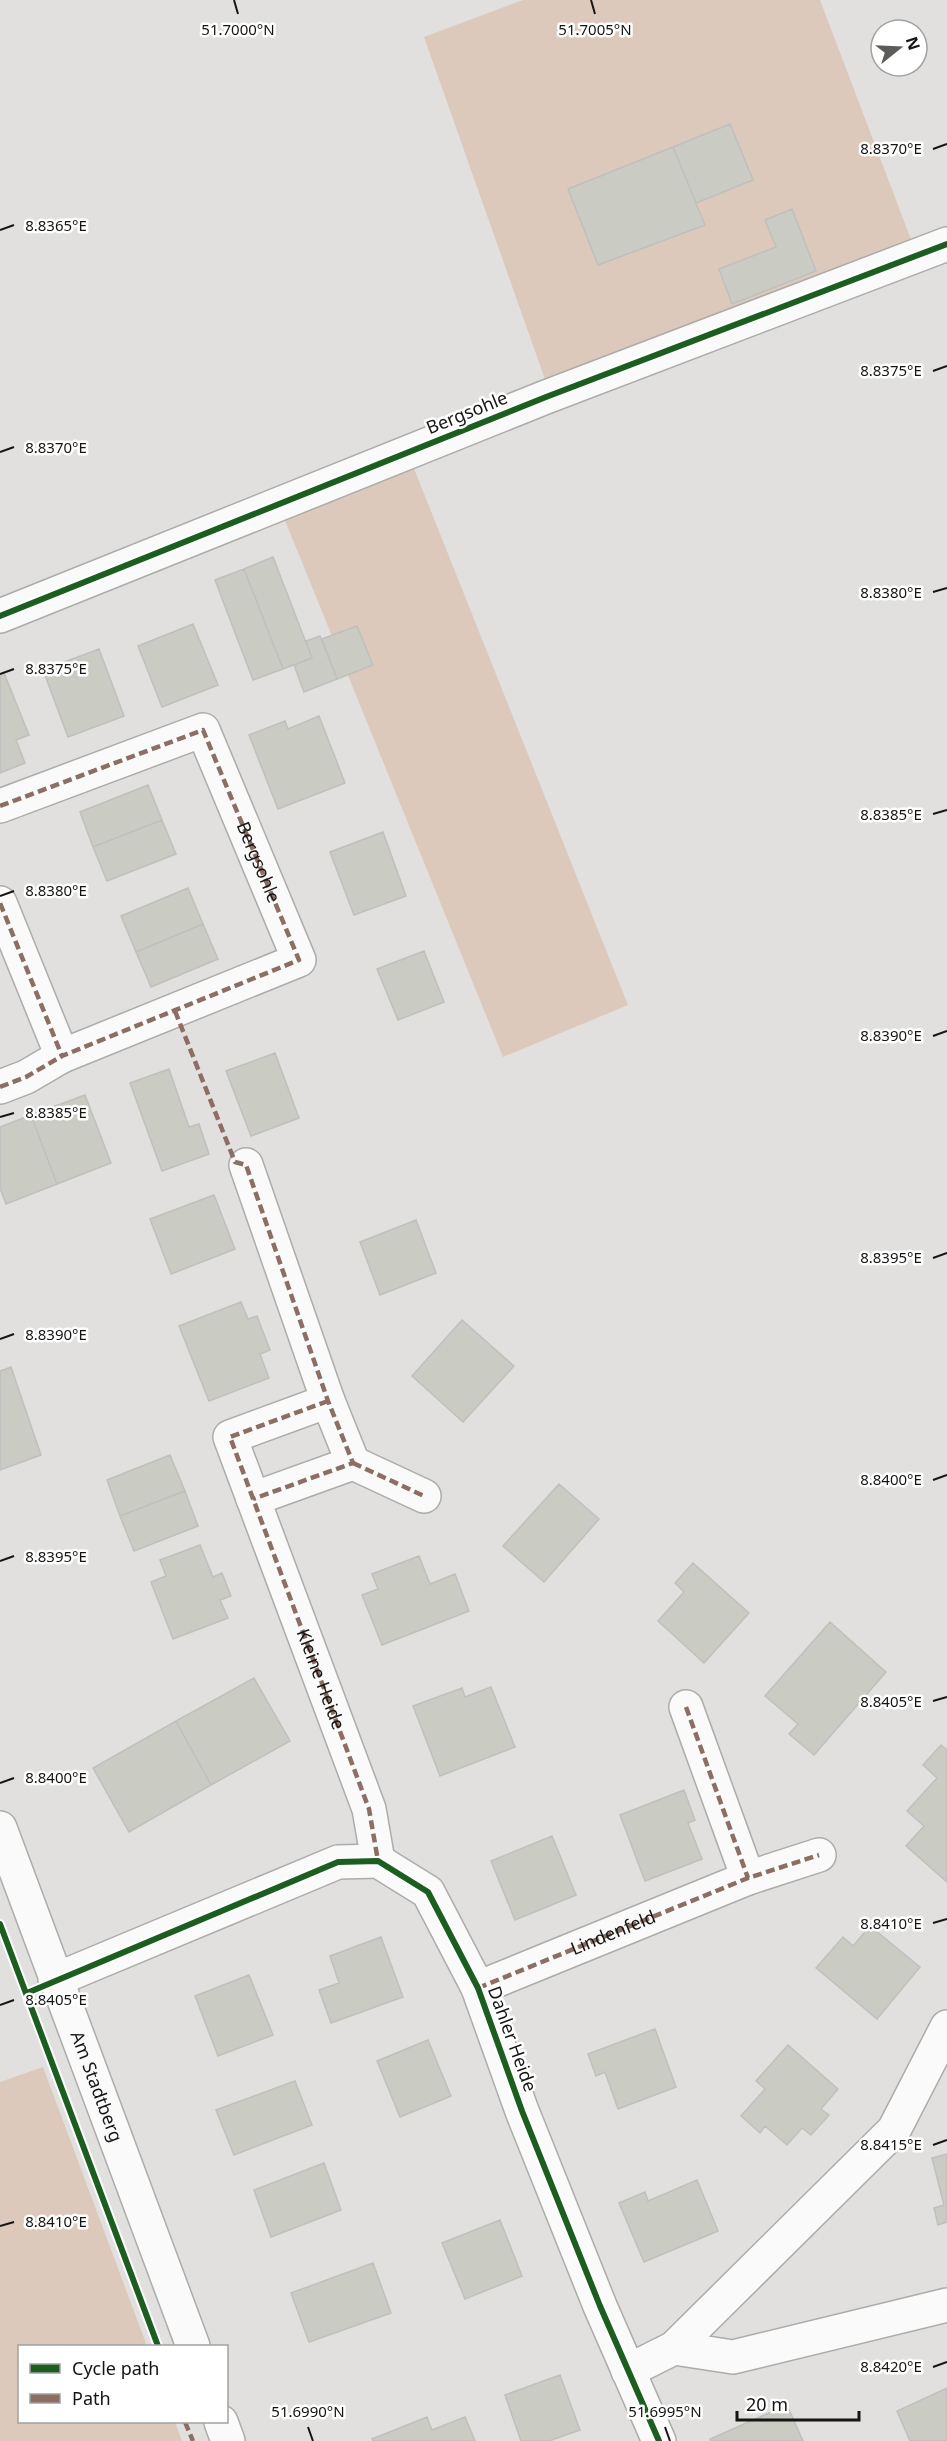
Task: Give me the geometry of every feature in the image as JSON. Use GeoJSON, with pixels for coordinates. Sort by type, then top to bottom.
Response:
{"type":"FeatureCollection","features":[{"type":"Feature","properties":{"kind":"street","name":"Bergsohle"},"geometry":{"type":"LineString","coordinates":[[0,616],[546,398],[947,244]]}},
{"type":"Feature","properties":{"kind":"street","name":"Bergsohle"},"geometry":{"type":"LineString","coordinates":[[0,806],[203,730],[299,960],[62,1056],[26,1077],[0,1087]]}},
{"type":"Feature","properties":{"kind":"street"},"geometry":{"type":"LineString","coordinates":[[0,903],[62,1056]]}},
{"type":"Feature","properties":{"kind":"street"},"geometry":{"type":"LineString","coordinates":[[246,1165],[328,1401],[353,1463],[424,1496]]}},
{"type":"Feature","properties":{"kind":"street","name":"Kleine Heide"},"geometry":{"type":"LineString","coordinates":[[328,1401],[230,1437],[369,1809],[378,1862]]}},
{"type":"Feature","properties":{"kind":"street"},"geometry":{"type":"LineString","coordinates":[[253,1499],[353,1463]]}},
{"type":"Feature","properties":{"kind":"street"},"geometry":{"type":"LineString","coordinates":[[686,1707],[748,1878]]}},
{"type":"Feature","properties":{"kind":"street","name":"Am Stadtberg"},"geometry":{"type":"LineString","coordinates":[[0,1828],[193,2345]]}},
{"type":"Feature","properties":{"kind":"street","name":"Lindenfeld"},"geometry":{"type":"LineString","coordinates":[[478,1988],[748,1878],[819,1855]]}},
{"type":"Feature","properties":{"kind":"street"},"geometry":{"type":"LineString","coordinates":[[56,1980],[338,1862],[378,1862]]}},
{"type":"Feature","properties":{"kind":"street","name":"Dahler Heide"},"geometry":{"type":"LineString","coordinates":[[378,1862],[428,1892],[478,1988],[522,2111],[659,2441]]}},
{"type":"Feature","properties":{"kind":"street"},"geometry":{"type":"LineString","coordinates":[[628,2371],[674,2348],[894,2130],[947,2027]]}},
{"type":"Feature","properties":{"kind":"street"},"geometry":{"type":"LineString","coordinates":[[674,2348],[733,2356],[947,2305]]}},
{"type":"Feature","properties":{"kind":"street"},"geometry":{"type":"LineString","coordinates":[[222,2423],[228,2441]]}},
{"type":"Feature","properties":{"kind":"shaded area"},"geometry":{"type":"Polygon","coordinates":[[[523,0],[820,0],[915,250],[547,385],[424,37],[523,0]]]}},
{"type":"Feature","properties":{"kind":"shaded area"},"geometry":{"type":"Polygon","coordinates":[[[413,466],[628,1005],[503,1057],[284,518],[413,466]]]}},
{"type":"Feature","properties":{"kind":"shaded area"},"geometry":{"type":"Polygon","coordinates":[[[43,2067],[147,2345],[18,2345],[18,2423],[175,2423],[182,2441],[0,2441],[0,2082],[43,2067]]]}},
{"type":"Feature","properties":{"kind":"building"},"geometry":{"type":"Polygon","coordinates":[[[730,124],[753,180],[696,203],[673,147],[730,124]]]}},
{"type":"Feature","properties":{"kind":"building"},"geometry":{"type":"Polygon","coordinates":[[[673,147],[705,225],[598,265],[568,189],[673,147]]]}},
{"type":"Feature","properties":{"kind":"building"},"geometry":{"type":"Polygon","coordinates":[[[792,209],[816,271],[732,304],[719,269],[776,247],[765,220],[792,209]]]}},
{"type":"Feature","properties":{"kind":"building"},"geometry":{"type":"Polygon","coordinates":[[[273,557],[312,658],[283,669],[244,569],[273,557]]]}},
{"type":"Feature","properties":{"kind":"building"},"geometry":{"type":"Polygon","coordinates":[[[244,569],[283,669],[253,680],[215,580],[244,569]]]}},
{"type":"Feature","properties":{"kind":"building"},"geometry":{"type":"Polygon","coordinates":[[[193,624],[218,685],[162,707],[138,646],[193,624]]]}},
{"type":"Feature","properties":{"kind":"building"},"geometry":{"type":"Polygon","coordinates":[[[357,626],[373,665],[337,679],[322,639],[357,626]]]}},
{"type":"Feature","properties":{"kind":"building"},"geometry":{"type":"Polygon","coordinates":[[[320,636],[337,679],[304,692],[294,665],[312,658],[306,641],[320,636]]]}},
{"type":"Feature","properties":{"kind":"building"},"geometry":{"type":"Polygon","coordinates":[[[99,649],[124,716],[68,737],[43,670],[99,649]]]}},
{"type":"Feature","properties":{"kind":"building"},"geometry":{"type":"Polygon","coordinates":[[[4,673],[29,735],[16,740],[25,763],[0,773],[0,675],[4,673]]]}},
{"type":"Feature","properties":{"kind":"building"},"geometry":{"type":"Polygon","coordinates":[[[319,716],[345,783],[278,809],[249,735],[285,721],[288,729],[319,716]]]}},
{"type":"Feature","properties":{"kind":"building"},"geometry":{"type":"Polygon","coordinates":[[[148,785],[162,820],[93,847],[80,812],[148,785]]]}},
{"type":"Feature","properties":{"kind":"building"},"geometry":{"type":"Polygon","coordinates":[[[162,820],[176,854],[107,881],[93,847],[162,820]]]}},
{"type":"Feature","properties":{"kind":"building"},"geometry":{"type":"Polygon","coordinates":[[[383,832],[406,896],[354,915],[330,852],[383,832]]]}},
{"type":"Feature","properties":{"kind":"building"},"geometry":{"type":"Polygon","coordinates":[[[188,888],[203,924],[136,952],[121,916],[188,888]]]}},
{"type":"Feature","properties":{"kind":"building"},"geometry":{"type":"Polygon","coordinates":[[[203,924],[218,959],[151,987],[136,952],[203,924]]]}},
{"type":"Feature","properties":{"kind":"building"},"geometry":{"type":"Polygon","coordinates":[[[424,951],[444,1002],[398,1020],[377,969],[424,951]]]}},
{"type":"Feature","properties":{"kind":"building"},"geometry":{"type":"Polygon","coordinates":[[[275,1053],[299,1118],[251,1136],[226,1071],[275,1053]]]}},
{"type":"Feature","properties":{"kind":"building"},"geometry":{"type":"Polygon","coordinates":[[[169,1069],[189,1127],[199,1124],[209,1154],[162,1171],[130,1083],[169,1069]]]}},
{"type":"Feature","properties":{"kind":"building"},"geometry":{"type":"Polygon","coordinates":[[[85,1095],[111,1163],[57,1184],[31,1115],[85,1095]]]}},
{"type":"Feature","properties":{"kind":"building"},"geometry":{"type":"Polygon","coordinates":[[[31,1115],[57,1184],[6,1204],[0,1188],[0,1127],[31,1115]]]}},
{"type":"Feature","properties":{"kind":"building"},"geometry":{"type":"Polygon","coordinates":[[[214,1195],[235,1249],[171,1274],[150,1219],[214,1195]]]}},
{"type":"Feature","properties":{"kind":"building"},"geometry":{"type":"Polygon","coordinates":[[[416,1220],[436,1273],[380,1295],[360,1242],[416,1220]]]}},
{"type":"Feature","properties":{"kind":"building"},"geometry":{"type":"Polygon","coordinates":[[[241,1302],[248,1319],[257,1316],[270,1350],[260,1354],[269,1378],[209,1401],[179,1326],[241,1302]]]}},
{"type":"Feature","properties":{"kind":"building"},"geometry":{"type":"Polygon","coordinates":[[[462,1320],[514,1366],[463,1422],[412,1376],[462,1320]]]}},
{"type":"Feature","properties":{"kind":"building"},"geometry":{"type":"Polygon","coordinates":[[[11,1367],[41,1455],[0,1470],[0,1371],[11,1367]]]}},
{"type":"Feature","properties":{"kind":"building"},"geometry":{"type":"Polygon","coordinates":[[[170,1455],[185,1491],[120,1516],[107,1480],[170,1455]]]}},
{"type":"Feature","properties":{"kind":"building"},"geometry":{"type":"Polygon","coordinates":[[[559,1484],[599,1519],[544,1582],[503,1546],[559,1484]]]}},
{"type":"Feature","properties":{"kind":"building"},"geometry":{"type":"Polygon","coordinates":[[[185,1491],[198,1526],[134,1551],[120,1516],[185,1491]]]}},
{"type":"Feature","properties":{"kind":"building"},"geometry":{"type":"Polygon","coordinates":[[[200,1545],[213,1577],[222,1573],[231,1596],[220,1600],[228,1618],[173,1639],[151,1582],[166,1576],[160,1560],[200,1545]]]}},
{"type":"Feature","properties":{"kind":"building"},"geometry":{"type":"Polygon","coordinates":[[[419,1556],[430,1584],[455,1574],[469,1611],[382,1645],[362,1595],[378,1589],[372,1574],[419,1556]]]}},
{"type":"Feature","properties":{"kind":"building"},"geometry":{"type":"Polygon","coordinates":[[[693,1563],[749,1613],[704,1663],[658,1621],[684,1592],[675,1583],[693,1563]]]}},
{"type":"Feature","properties":{"kind":"building"},"geometry":{"type":"Polygon","coordinates":[[[830,1622],[886,1672],[814,1755],[789,1734],[798,1724],[765,1696],[830,1622]]]}},
{"type":"Feature","properties":{"kind":"building"},"geometry":{"type":"Polygon","coordinates":[[[254,1678],[290,1741],[211,1785],[176,1721],[254,1678]]]}},
{"type":"Feature","properties":{"kind":"building"},"geometry":{"type":"Polygon","coordinates":[[[491,1687],[515,1747],[440,1776],[413,1706],[462,1688],[465,1697],[491,1687]]]}},
{"type":"Feature","properties":{"kind":"building"},"geometry":{"type":"Polygon","coordinates":[[[176,1721],[211,1785],[129,1832],[93,1768],[176,1721]]]}},
{"type":"Feature","properties":{"kind":"building"},"geometry":{"type":"Polygon","coordinates":[[[941,1745],[947,1750],[947,1882],[906,1846],[924,1826],[907,1811],[937,1778],[923,1765],[941,1745]]]}},
{"type":"Feature","properties":{"kind":"building"},"geometry":{"type":"Polygon","coordinates":[[[684,1790],[695,1820],[688,1823],[702,1859],[645,1881],[620,1815],[684,1790]]]}},
{"type":"Feature","properties":{"kind":"building"},"geometry":{"type":"Polygon","coordinates":[[[552,1836],[576,1895],[515,1920],[491,1861],[552,1836]]]}},
{"type":"Feature","properties":{"kind":"building"},"geometry":{"type":"Polygon","coordinates":[[[870,1926],[920,1967],[877,2019],[816,1968],[843,1937],[853,1946],[870,1926]]]}},
{"type":"Feature","properties":{"kind":"building"},"geometry":{"type":"Polygon","coordinates":[[[381,1937],[403,1997],[331,2023],[319,1990],[339,1983],[330,1956],[381,1937]]]}},
{"type":"Feature","properties":{"kind":"building"},"geometry":{"type":"Polygon","coordinates":[[[249,1975],[273,2035],[218,2056],[195,1996],[249,1975]]]}},
{"type":"Feature","properties":{"kind":"building"},"geometry":{"type":"Polygon","coordinates":[[[655,2029],[676,2087],[618,2109],[605,2072],[596,2076],[588,2054],[655,2029]]]}},
{"type":"Feature","properties":{"kind":"building"},"geometry":{"type":"Polygon","coordinates":[[[428,2040],[451,2096],[400,2117],[377,2061],[428,2040]]]}},
{"type":"Feature","properties":{"kind":"building"},"geometry":{"type":"Polygon","coordinates":[[[788,2045],[838,2089],[821,2109],[829,2115],[811,2135],[802,2128],[787,2145],[765,2126],[760,2133],[741,2116],[765,2089],[756,2081],[788,2045]]]}},
{"type":"Feature","properties":{"kind":"building"},"geometry":{"type":"Polygon","coordinates":[[[295,2081],[312,2125],[234,2155],[216,2110],[295,2081]]]}},
{"type":"Feature","properties":{"kind":"building"},"geometry":{"type":"Polygon","coordinates":[[[947,2154],[947,2222],[938,2225],[934,2208],[944,2205],[932,2158],[947,2154]]]}},
{"type":"Feature","properties":{"kind":"building"},"geometry":{"type":"Polygon","coordinates":[[[324,2163],[341,2210],[271,2237],[254,2190],[324,2163]]]}},
{"type":"Feature","properties":{"kind":"building"},"geometry":{"type":"Polygon","coordinates":[[[697,2180],[718,2231],[644,2262],[619,2203],[645,2192],[648,2201],[697,2180]]]}},
{"type":"Feature","properties":{"kind":"building"},"geometry":{"type":"Polygon","coordinates":[[[500,2220],[522,2276],[465,2299],[442,2243],[500,2220]]]}},
{"type":"Feature","properties":{"kind":"building"},"geometry":{"type":"Polygon","coordinates":[[[373,2263],[391,2313],[309,2342],[291,2293],[373,2263]]]}},
{"type":"Feature","properties":{"kind":"building"},"geometry":{"type":"Polygon","coordinates":[[[560,2375],[580,2430],[549,2441],[521,2441],[505,2395],[560,2375]]]}},
{"type":"Feature","properties":{"kind":"building"},"geometry":{"type":"Polygon","coordinates":[[[947,2388],[947,2441],[910,2441],[897,2411],[947,2388]]]}},
{"type":"Feature","properties":{"kind":"building"},"geometry":{"type":"Polygon","coordinates":[[[787,2405],[803,2441],[711,2441],[710,2439],[787,2405]]]}},
{"type":"Feature","properties":{"kind":"building"},"geometry":{"type":"Polygon","coordinates":[[[427,2417],[432,2430],[465,2417],[475,2441],[373,2441],[372,2439],[427,2417]]]}},
{"type":"Feature","properties":{"kind":"marked path"},"geometry":{"type":"LineString","coordinates":[[0,806],[203,730],[299,960],[62,1056],[0,903]]}},
{"type":"Feature","properties":{"kind":"marked path"},"geometry":{"type":"LineString","coordinates":[[175,1011],[235,1162],[246,1165],[328,1401],[353,1463],[253,1499]]}},
{"type":"Feature","properties":{"kind":"marked path"},"geometry":{"type":"LineString","coordinates":[[0,1087],[26,1077],[62,1056]]}},
{"type":"Feature","properties":{"kind":"marked path"},"geometry":{"type":"LineString","coordinates":[[328,1401],[230,1437],[369,1809],[378,1861]]}},
{"type":"Feature","properties":{"kind":"marked path"},"geometry":{"type":"LineString","coordinates":[[353,1463],[424,1496]]}},
{"type":"Feature","properties":{"kind":"marked path"},"geometry":{"type":"LineString","coordinates":[[686,1707],[748,1878]]}},
{"type":"Feature","properties":{"kind":"marked path"},"geometry":{"type":"LineString","coordinates":[[478,1988],[748,1878],[819,1855]]}},
{"type":"Feature","properties":{"kind":"marked path"},"geometry":{"type":"LineString","coordinates":[[185,2423],[193,2441]]}},
{"type":"Feature","properties":{"kind":"cycle path"},"geometry":{"type":"LineString","coordinates":[[0,616],[546,397],[947,244]]}},
{"type":"Feature","properties":{"kind":"cycle path"},"geometry":{"type":"LineString","coordinates":[[27,1993],[338,1862],[378,1861],[428,1892],[478,1988],[522,2111],[600,2306],[659,2441]]}},
{"type":"Feature","properties":{"kind":"cycle path"},"geometry":{"type":"LineString","coordinates":[[0,1924],[158,2345]]}}]}
